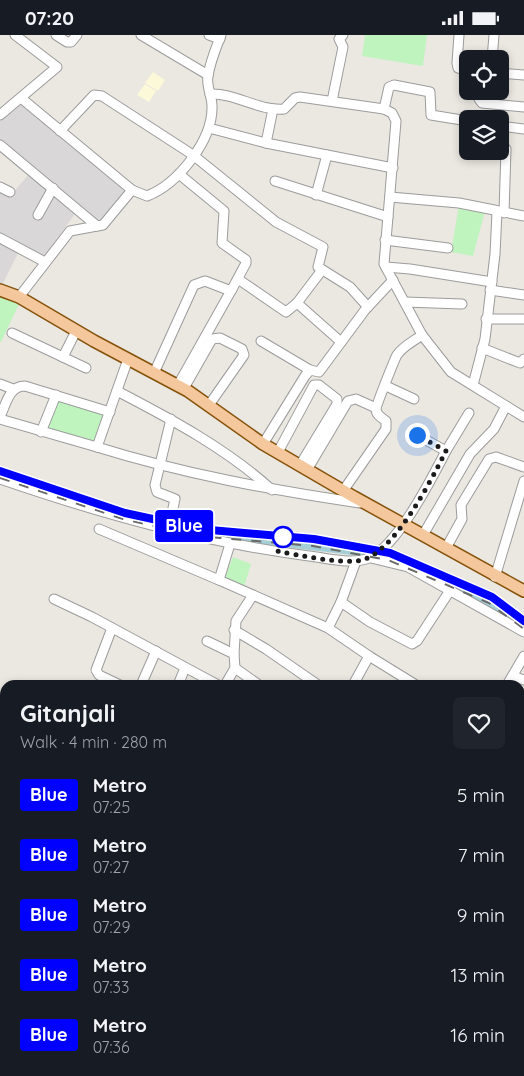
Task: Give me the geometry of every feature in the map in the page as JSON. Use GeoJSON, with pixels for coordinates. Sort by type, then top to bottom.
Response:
{"type":"FeatureCollection","features":[{"type":"Feature","properties":{"kind":"main road"},"geometry":{"type":"LineString","coordinates":[[0,290],[19,297],[76,331],[181,387],[264,444],[343,491],[404,524],[494,577],[524,591]]}},
{"type":"Feature","properties":{"kind":"street"},"geometry":{"type":"LineString","coordinates":[[0,115],[57,67],[15,35]]}},
{"type":"Feature","properties":{"kind":"street"},"geometry":{"type":"LineString","coordinates":[[56,35],[67,42],[71,42],[76,35]]}},
{"type":"Feature","properties":{"kind":"street"},"geometry":{"type":"LineString","coordinates":[[141,35],[208,75]]}},
{"type":"Feature","properties":{"kind":"street"},"geometry":{"type":"LineString","coordinates":[[20,98],[132,189],[147,195],[164,187],[179,174],[205,140],[210,128],[212,106],[208,75],[220,37],[209,35]]}},
{"type":"Feature","properties":{"kind":"street"},"geometry":{"type":"LineString","coordinates":[[332,101],[343,47],[339,39],[343,35]]}},
{"type":"Feature","properties":{"kind":"street"},"geometry":{"type":"LineString","coordinates":[[459,35],[457,63],[459,68]]}},
{"type":"Feature","properties":{"kind":"street"},"geometry":{"type":"LineString","coordinates":[[493,50],[494,35]]}},
{"type":"Feature","properties":{"kind":"street"},"geometry":{"type":"LineString","coordinates":[[509,74],[524,75]]}},
{"type":"Feature","properties":{"kind":"street"},"geometry":{"type":"LineString","coordinates":[[384,109],[389,87],[394,85],[430,92],[431,115],[459,120]]}},
{"type":"Feature","properties":{"kind":"street"},"geometry":{"type":"LineString","coordinates":[[210,94],[225,95],[273,109],[284,109],[297,97],[384,109],[392,113],[396,121],[385,240],[386,267],[422,335],[451,372],[524,417]]}},
{"type":"Feature","properties":{"kind":"street"},"geometry":{"type":"LineString","coordinates":[[60,131],[94,95],[98,95],[193,155],[276,222],[323,247],[318,267],[350,287],[368,307]]}},
{"type":"Feature","properties":{"kind":"street"},"geometry":{"type":"LineString","coordinates":[[480,100],[482,103],[524,107]]}},
{"type":"Feature","properties":{"kind":"street"},"geometry":{"type":"LineString","coordinates":[[266,143],[273,109]]}},
{"type":"Feature","properties":{"kind":"street"},"geometry":{"type":"LineString","coordinates":[[509,127],[524,129]]}},
{"type":"Feature","properties":{"kind":"street"},"geometry":{"type":"LineString","coordinates":[[210,128],[266,143],[393,167]]}},
{"type":"Feature","properties":{"kind":"street"},"geometry":{"type":"LineString","coordinates":[[0,145],[97,226]]}},
{"type":"Feature","properties":{"kind":"street"},"geometry":{"type":"LineString","coordinates":[[316,195],[327,155]]}},
{"type":"Feature","properties":{"kind":"street"},"geometry":{"type":"LineString","coordinates":[[473,385],[482,348],[491,286],[505,160]]}},
{"type":"Feature","properties":{"kind":"street"},"geometry":{"type":"LineString","coordinates":[[179,174],[224,211],[222,243],[246,260],[238,279],[181,387]]}},
{"type":"Feature","properties":{"kind":"street"},"geometry":{"type":"LineString","coordinates":[[275,181],[388,217]]}},
{"type":"Feature","properties":{"kind":"street"},"geometry":{"type":"LineString","coordinates":[[0,187],[10,191]]}},
{"type":"Feature","properties":{"kind":"street"},"geometry":{"type":"LineString","coordinates":[[38,215],[53,188]]}},
{"type":"Feature","properties":{"kind":"street"},"geometry":{"type":"LineString","coordinates":[[19,297],[70,231],[103,225],[132,189]]}},
{"type":"Feature","properties":{"kind":"street"},"geometry":{"type":"LineString","coordinates":[[390,197],[440,200],[524,216]]}},
{"type":"Feature","properties":{"kind":"street"},"geometry":{"type":"LineString","coordinates":[[0,238],[45,262]]}},
{"type":"Feature","properties":{"kind":"street"},"geometry":{"type":"LineString","coordinates":[[385,240],[448,248]]}},
{"type":"Feature","properties":{"kind":"street"},"geometry":{"type":"LineString","coordinates":[[386,267],[410,269],[524,295]]}},
{"type":"Feature","properties":{"kind":"street"},"geometry":{"type":"LineString","coordinates":[[238,279],[286,312],[297,303],[322,270]]}},
{"type":"Feature","properties":{"kind":"street"},"geometry":{"type":"LineString","coordinates":[[261,341],[310,370],[319,372],[368,307],[393,280]]}},
{"type":"Feature","properties":{"kind":"street"},"geometry":{"type":"LineString","coordinates":[[154,373],[194,285],[205,281],[231,291],[232,289]]}},
{"type":"Feature","properties":{"kind":"street"},"geometry":{"type":"LineString","coordinates":[[405,302],[462,304]]}},
{"type":"Feature","properties":{"kind":"street"},"geometry":{"type":"LineString","coordinates":[[297,303],[341,342]]}},
{"type":"Feature","properties":{"kind":"street"},"geometry":{"type":"LineString","coordinates":[[486,319],[524,319]]}},
{"type":"Feature","properties":{"kind":"street"},"geometry":{"type":"LineString","coordinates":[[63,357],[76,331]]}},
{"type":"Feature","properties":{"kind":"street"},"geometry":{"type":"LineString","coordinates":[[12,333],[86,368]]}},
{"type":"Feature","properties":{"kind":"street"},"geometry":{"type":"LineString","coordinates":[[376,409],[386,386],[394,359],[422,335]]}},
{"type":"Feature","properties":{"kind":"street"},"geometry":{"type":"LineString","coordinates":[[181,387],[212,339],[220,337],[242,349],[244,355],[209,405]]}},
{"type":"Feature","properties":{"kind":"street"},"geometry":{"type":"LineString","coordinates":[[482,348],[520,363],[524,359]]}},
{"type":"Feature","properties":{"kind":"street"},"geometry":{"type":"LineString","coordinates":[[97,447],[128,359]]}},
{"type":"Feature","properties":{"kind":"street"},"geometry":{"type":"LineString","coordinates":[[264,444],[310,370]]}},
{"type":"Feature","properties":{"kind":"street"},"geometry":{"type":"LineString","coordinates":[[301,383],[312,389]]}},
{"type":"Feature","properties":{"kind":"street"},"geometry":{"type":"LineString","coordinates":[[0,384],[13,389]]}},
{"type":"Feature","properties":{"kind":"street"},"geometry":{"type":"LineString","coordinates":[[278,452],[314,385],[319,385],[338,401],[303,467]]}},
{"type":"Feature","properties":{"kind":"street"},"geometry":{"type":"LineString","coordinates":[[110,412],[25,386],[18,386],[13,389],[0,418],[158,466],[273,491],[366,504]]}},
{"type":"Feature","properties":{"kind":"street"},"geometry":{"type":"LineString","coordinates":[[386,386],[414,399]]}},
{"type":"Feature","properties":{"kind":"street"},"geometry":{"type":"LineString","coordinates":[[117,391],[171,419],[252,472],[273,491]]}},
{"type":"Feature","properties":{"kind":"street"},"geometry":{"type":"LineString","coordinates":[[41,432],[56,395]]}},
{"type":"Feature","properties":{"kind":"street"},"geometry":{"type":"LineString","coordinates":[[303,467],[348,401],[356,399],[376,409],[377,413],[386,421],[386,429],[343,491]]}},
{"type":"Feature","properties":{"kind":"street"},"geometry":{"type":"LineString","coordinates":[[287,406],[299,413]]}},
{"type":"Feature","properties":{"kind":"street"},"geometry":{"type":"LineString","coordinates":[[423,535],[470,454],[494,429],[506,406]]}},
{"type":"Feature","properties":{"kind":"street"},"geometry":{"type":"LineString","coordinates":[[0,479],[56,498],[230,544],[356,561],[373,556],[404,524],[469,413]]}},
{"type":"Feature","properties":{"kind":"street"},"geometry":{"type":"LineString","coordinates":[[169,527],[175,499],[157,492],[156,489],[158,466],[171,419]]}},
{"type":"Feature","properties":{"kind":"street"},"geometry":{"type":"LineString","coordinates":[[417,435],[446,451]]}},
{"type":"Feature","properties":{"kind":"street"},"geometry":{"type":"LineString","coordinates":[[446,548],[462,519],[461,505],[489,459],[496,457],[524,467]]}},
{"type":"Feature","properties":{"kind":"street"},"geometry":{"type":"LineString","coordinates":[[494,577],[523,485]]}},
{"type":"Feature","properties":{"kind":"street"},"geometry":{"type":"LineString","coordinates":[[99,529],[328,628],[408,680]]}},
{"type":"Feature","properties":{"kind":"street"},"geometry":{"type":"LineString","coordinates":[[219,580],[230,544]]}},
{"type":"Feature","properties":{"kind":"street"},"geometry":{"type":"LineString","coordinates":[[373,556],[408,567],[451,589],[524,632]]}},
{"type":"Feature","properties":{"kind":"street"},"geometry":{"type":"LineString","coordinates":[[328,628],[341,602],[356,561]]}},
{"type":"Feature","properties":{"kind":"street"},"geometry":{"type":"LineString","coordinates":[[341,602],[370,622],[412,644],[417,641],[451,589]]}},
{"type":"Feature","properties":{"kind":"street"},"geometry":{"type":"LineString","coordinates":[[228,680],[235,668],[234,630],[236,621],[253,595]]}},
{"type":"Feature","properties":{"kind":"street"},"geometry":{"type":"LineString","coordinates":[[54,599],[209,680]]}},
{"type":"Feature","properties":{"kind":"street"},"geometry":{"type":"LineString","coordinates":[[110,680],[99,675],[96,671],[112,628]]}},
{"type":"Feature","properties":{"kind":"street"},"geometry":{"type":"LineString","coordinates":[[234,630],[266,649],[311,680]]}},
{"type":"Feature","properties":{"kind":"street"},"geometry":{"type":"LineString","coordinates":[[207,641],[234,654]]}},
{"type":"Feature","properties":{"kind":"street"},"geometry":{"type":"LineString","coordinates":[[143,680],[156,651]]}},
{"type":"Feature","properties":{"kind":"street"},"geometry":{"type":"LineString","coordinates":[[356,680],[369,656]]}},
{"type":"Feature","properties":{"kind":"street"},"geometry":{"type":"LineString","coordinates":[[510,680],[524,656]]}},
{"type":"Feature","properties":{"kind":"street"},"geometry":{"type":"LineString","coordinates":[[180,680],[186,668]]}},
{"type":"Feature","properties":{"kind":"street"},"geometry":{"type":"LineString","coordinates":[[235,668],[252,680]]}},
{"type":"Feature","properties":{"kind":"street"},"geometry":{"type":"LineString","coordinates":[[513,676],[524,680]]}},
{"type":"Feature","properties":{"kind":"shaded area"},"geometry":{"type":"Polygon","coordinates":[[[153,72],[165,80],[158,91],[145,83],[153,72]]]}},
{"type":"Feature","properties":{"kind":"shaded area"},"geometry":{"type":"Polygon","coordinates":[[[145,84],[156,91],[149,102],[137,95],[145,84]]]}},
{"type":"Feature","properties":{"kind":"shaded area"},"geometry":{"type":"Polygon","coordinates":[[[22,104],[127,189],[98,224],[0,140],[0,121],[22,104]]]}},
{"type":"Feature","properties":{"kind":"shaded area"},"geometry":{"type":"Polygon","coordinates":[[[30,173],[76,212],[44,258],[15,240],[0,235],[0,190],[11,195],[30,173]]]}},
{"type":"Feature","properties":{"kind":"shaded area"},"geometry":{"type":"Polygon","coordinates":[[[0,241],[19,251],[0,289],[0,241]]]}},
{"type":"Feature","properties":{"kind":"green space"},"geometry":{"type":"Polygon","coordinates":[[[365,35],[427,35],[423,66],[362,56],[365,35]]]}},
{"type":"Feature","properties":{"kind":"green space"},"geometry":{"type":"Polygon","coordinates":[[[459,205],[485,211],[473,256],[451,252],[459,205]]]}},
{"type":"Feature","properties":{"kind":"green space"},"geometry":{"type":"Polygon","coordinates":[[[0,295],[19,304],[1,342],[0,342],[0,295]]]}},
{"type":"Feature","properties":{"kind":"green space"},"geometry":{"type":"Polygon","coordinates":[[[58,396],[108,413],[96,445],[45,430],[58,396]]]}},
{"type":"Feature","properties":{"kind":"green space"},"geometry":{"type":"Polygon","coordinates":[[[233,557],[251,564],[244,587],[224,579],[233,557]]]}},
{"type":"Feature","properties":{"kind":"waterway"},"geometry":{"type":"LineString","coordinates":[[0,473],[69,497]]}},
{"type":"Feature","properties":{"kind":"waterway"},"geometry":{"type":"LineString","coordinates":[[132,516],[197,531],[365,551],[397,561]]}},
{"type":"Feature","properties":{"kind":"waterway"},"geometry":{"type":"LineString","coordinates":[[412,566],[473,595],[524,626]]}},
{"type":"Feature","properties":{"kind":"railway"},"geometry":{"type":"LineString","coordinates":[[0,478],[123,519],[198,536],[313,546],[388,560],[489,603],[524,629]]}},
{"type":"Feature","properties":{"kind":"metro line","name":"Blue"},"geometry":{"type":"LineString","coordinates":[[0,471],[125,513],[199,529],[314,539],[390,553],[492,597],[524,621]]}},
{"type":"Feature","properties":{"kind":"route"},"geometry":{"type":"LineString","coordinates":[[283,537],[276,551],[356,561],[371,558],[404,524],[423,495],[446,451],[417,435]]}}]}
